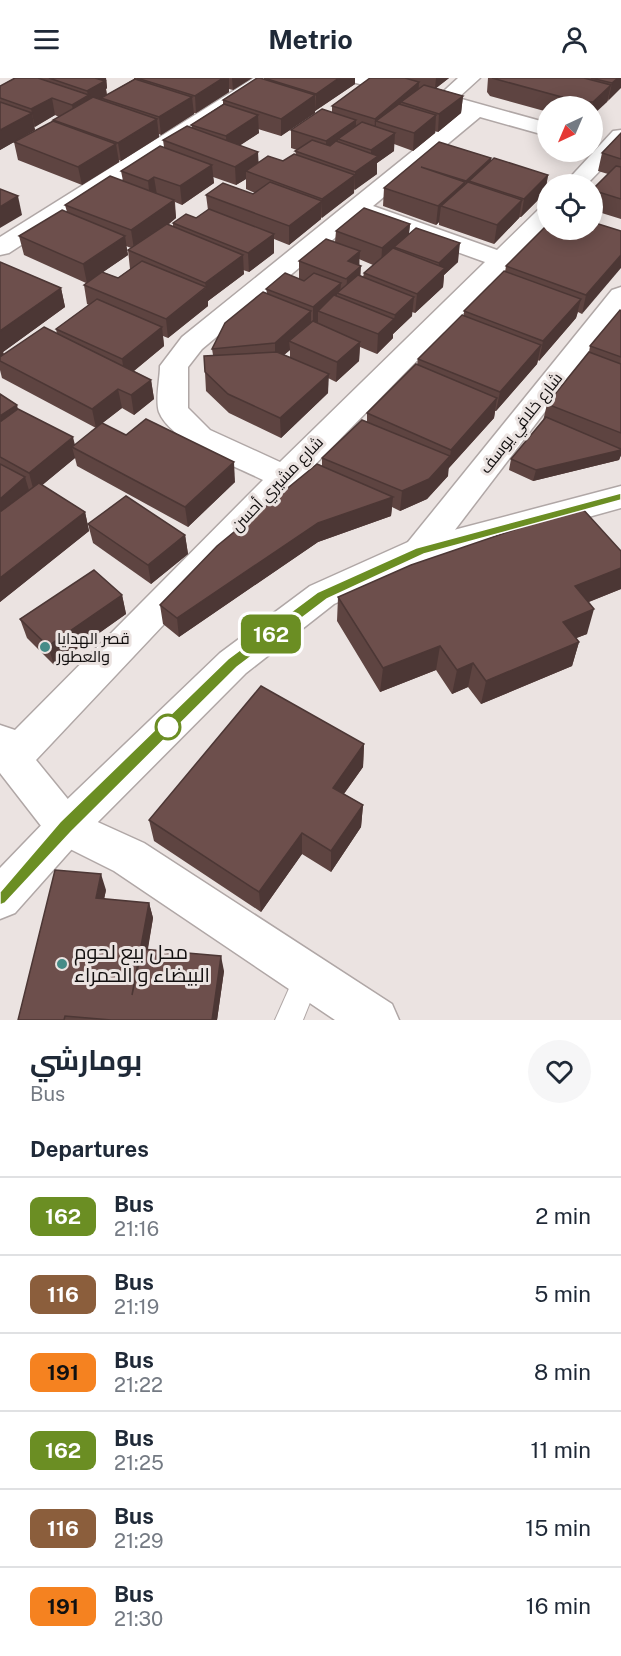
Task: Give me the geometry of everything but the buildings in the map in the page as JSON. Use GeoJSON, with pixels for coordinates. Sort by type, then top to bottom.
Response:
{"type":"FeatureCollection","features":[{"type":"Feature","properties":{"kind":"street"},"geometry":{"type":"LineString","coordinates":[[0,248],[268,78]]}},
{"type":"Feature","properties":{"kind":"street"},"geometry":{"type":"LineString","coordinates":[[359,78],[537,126]]}},
{"type":"Feature","properties":{"kind":"street"},"geometry":{"type":"LineString","coordinates":[[444,100],[470,78]]}},
{"type":"Feature","properties":{"kind":"street"},"geometry":{"type":"LineString","coordinates":[[284,477],[199,437],[173,411],[174,366],[192,343],[477,109]]}},
{"type":"Feature","properties":{"kind":"street"},"geometry":{"type":"LineString","coordinates":[[583,174],[608,142]]}},
{"type":"Feature","properties":{"kind":"street"},"geometry":{"type":"LineString","coordinates":[[358,208],[503,260]]}},
{"type":"Feature","properties":{"kind":"street","name":"شارع مشيري أحسن"},"geometry":{"type":"LineString","coordinates":[[6,749],[284,477],[537,224]]}},
{"type":"Feature","properties":{"kind":"street","name":"شارع خلافي يوسف"},"geometry":{"type":"LineString","coordinates":[[420,551],[621,295]]}},
{"type":"Feature","properties":{"kind":"street"},"geometry":{"type":"LineString","coordinates":[[0,898],[66,827],[233,663],[322,595],[420,551],[621,497]]}},
{"type":"Feature","properties":{"kind":"street"},"geometry":{"type":"LineString","coordinates":[[6,749],[66,827],[129,857],[376,1020]]}},
{"type":"Feature","properties":{"kind":"lane"},"geometry":{"type":"LineString","coordinates":[[289,1020],[308,975]]}},
{"type":"Feature","properties":{"kind":"bus line","name":"162"},"geometry":{"type":"LineString","coordinates":[[0,898],[66,827],[233,663],[322,595],[420,551],[621,497]]}},
{"type":"Feature","properties":{"kind":"place","name":"قصر الهدايا والعطور"},"geometry":{"type":"Point","coordinates":[45,647]}},
{"type":"Feature","properties":{"kind":"place","name":"محل بيع لحوم البيضاء و الحمراء"},"geometry":{"type":"Point","coordinates":[62,964]}}]}
